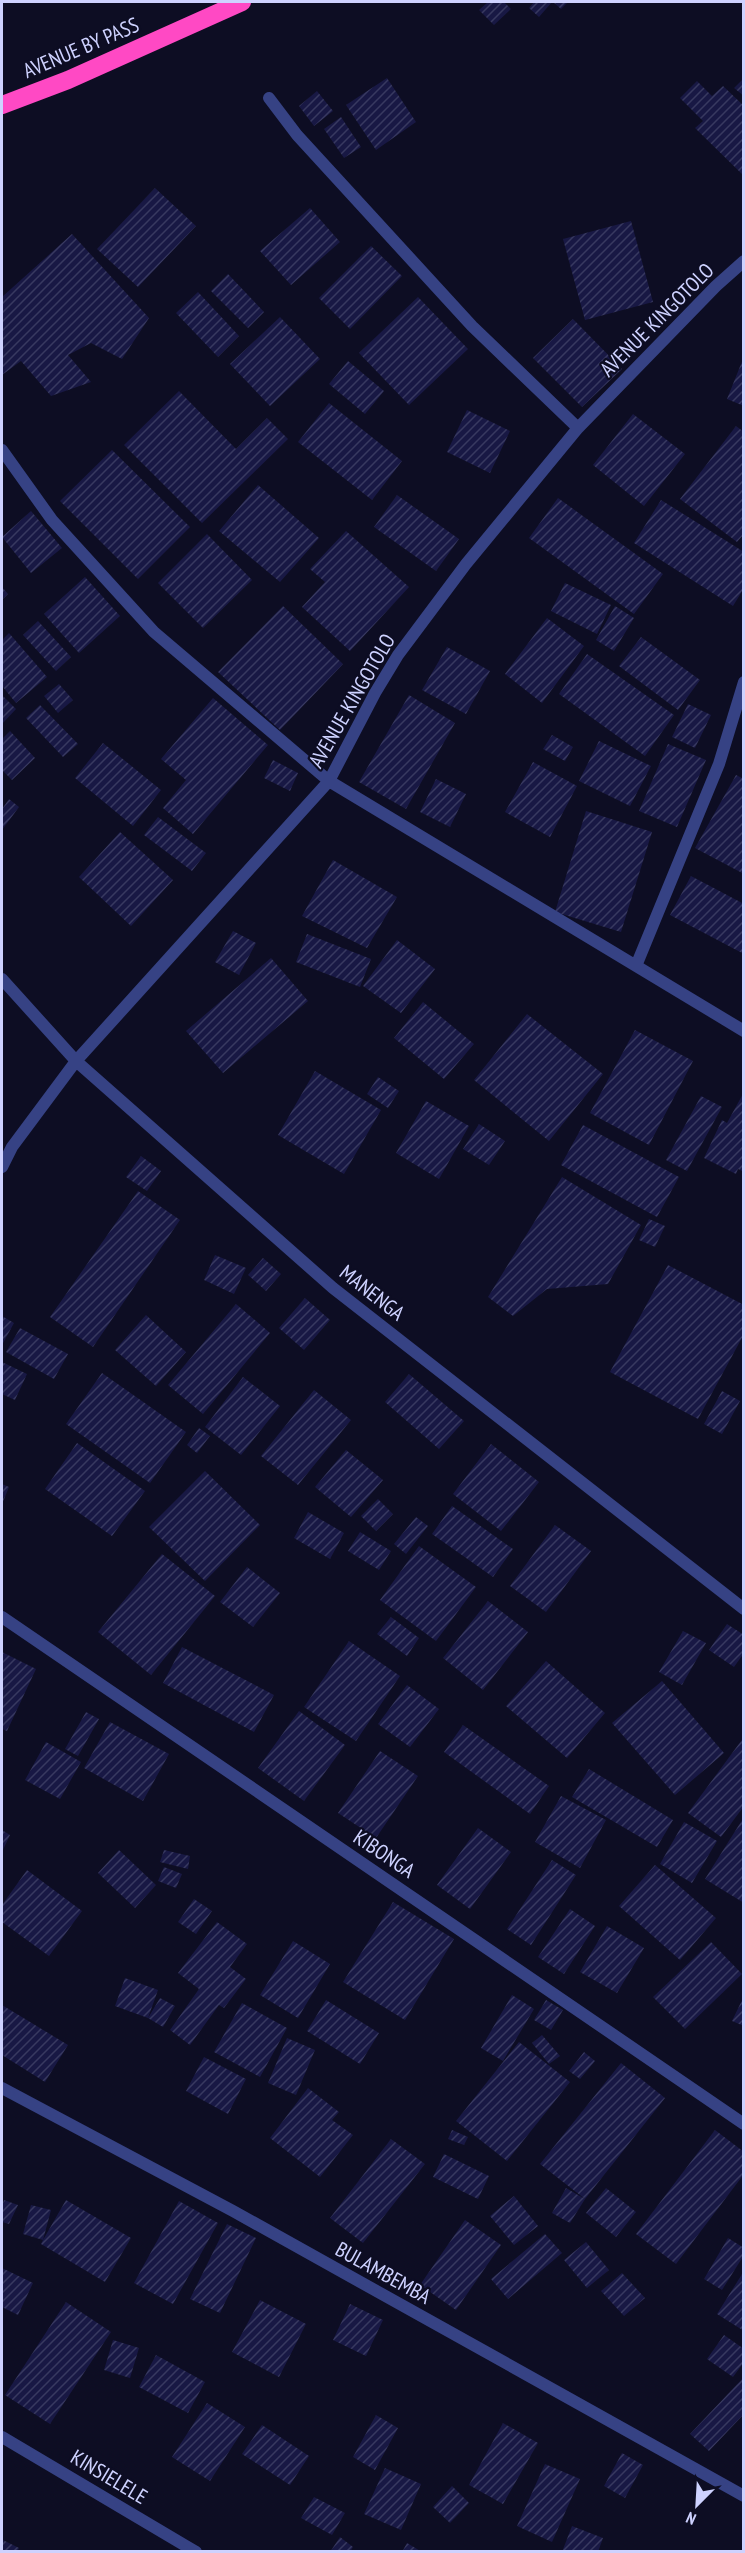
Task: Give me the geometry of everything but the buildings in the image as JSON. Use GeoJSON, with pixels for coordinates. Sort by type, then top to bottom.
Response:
{"type":"FeatureCollection","features":[{"type":"Feature","properties":{"kind":"highway","name":"AVENUE BY PASS"},"geometry":{"type":"LineString","coordinates":[[2,105],[68,81],[242,2]]}},
{"type":"Feature","properties":{"kind":"street"},"geometry":{"type":"LineString","coordinates":[[269,98],[297,135],[472,326],[578,428]]}},
{"type":"Feature","properties":{"kind":"street","name":"AVENUE KINGOTOLO"},"geometry":{"type":"LineString","coordinates":[[2,1167],[7,1145],[75,1061],[329,781],[398,655],[466,564],[578,428],[716,286],[744,261]]}},
{"type":"Feature","properties":{"kind":"street"},"geometry":{"type":"LineString","coordinates":[[2,450],[52,520],[154,632],[329,781],[744,1031]]}},
{"type":"Feature","properties":{"kind":"street"},"geometry":{"type":"LineString","coordinates":[[636,966],[719,764],[744,682]]}},
{"type":"Feature","properties":{"kind":"street","name":"MANENGA"},"geometry":{"type":"LineString","coordinates":[[2,979],[75,1061],[333,1288],[744,1609]]}},
{"type":"Feature","properties":{"kind":"street","name":"KIBONGA"},"geometry":{"type":"LineString","coordinates":[[2,1617],[744,2124]]}},
{"type":"Feature","properties":{"kind":"street","name":"BULAMBEMBA"},"geometry":{"type":"LineString","coordinates":[[2,2088],[233,2211],[744,2496]]}},
{"type":"Feature","properties":{"kind":"street","name":"KINSIELELE"},"geometry":{"type":"LineString","coordinates":[[2,2437],[196,2552]]}}]}
